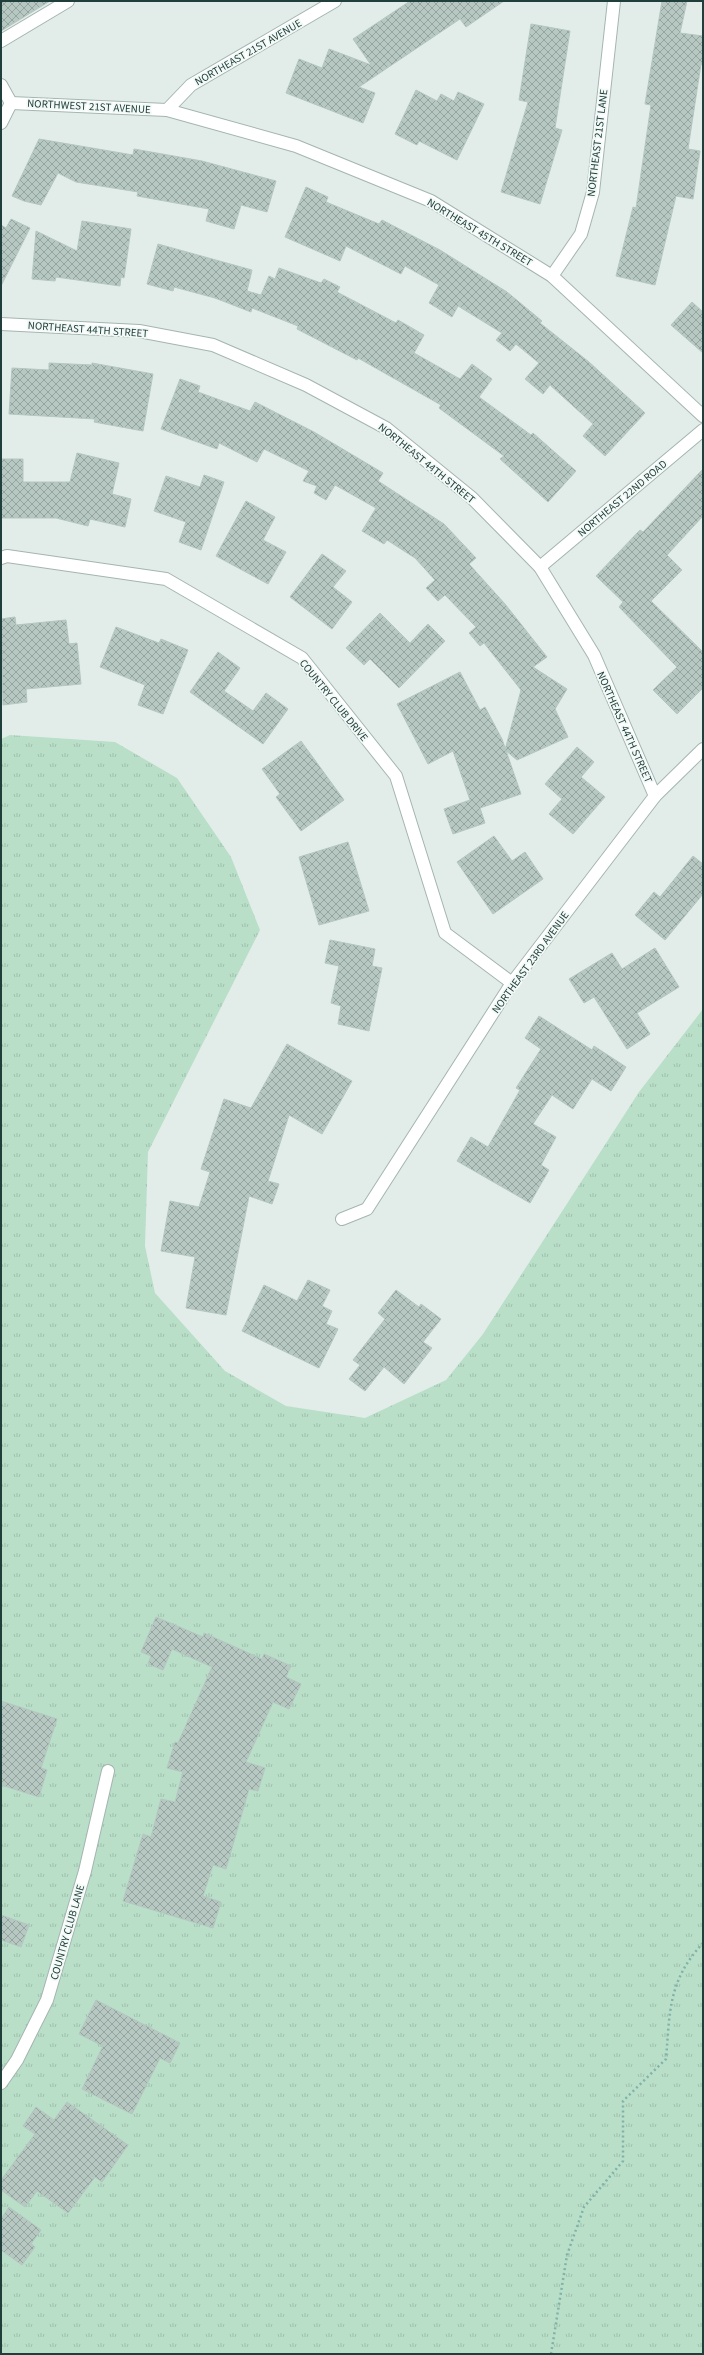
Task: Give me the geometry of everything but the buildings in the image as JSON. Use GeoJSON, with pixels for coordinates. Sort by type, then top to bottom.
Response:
{"type":"FeatureCollection","features":[{"type":"Feature","properties":{"kind":"street"},"geometry":{"type":"LineString","coordinates":[[1,41],[68,1]]}},
{"type":"Feature","properties":{"kind":"street","name":"NORTHEAST 21ST AVENUE"},"geometry":{"type":"LineString","coordinates":[[167,110],[191,86],[335,1]]}},
{"type":"Feature","properties":{"kind":"street","name":"NORTHEAST 21ST LANE"},"geometry":{"type":"LineString","coordinates":[[552,276],[581,234],[593,192],[614,1]]}},
{"type":"Feature","properties":{"kind":"street"},"geometry":{"type":"LineString","coordinates":[[1,85],[11,103],[1,123]]}},
{"type":"Feature","properties":{"kind":"street","name":"NORTHWEST 21ST AVENUE"},"geometry":{"type":"LineString","coordinates":[[11,103],[167,110]]}},
{"type":"Feature","properties":{"kind":"street","name":"NORTHEAST 45TH STREET"},"geometry":{"type":"LineString","coordinates":[[167,110],[296,146],[431,201],[552,276],[703,416]]}},
{"type":"Feature","properties":{"kind":"street","name":"NORTHEAST 44TH STREET"},"geometry":{"type":"LineString","coordinates":[[1,324],[139,331],[213,345],[306,385],[386,428],[472,498],[540,567],[594,655],[656,796]]}},
{"type":"Feature","properties":{"kind":"street","name":"NORTHEAST 22ND ROAD"},"geometry":{"type":"LineString","coordinates":[[540,567],[703,430]]}},
{"type":"Feature","properties":{"kind":"street","name":"COUNTRY CLUB DRIVE"},"geometry":{"type":"LineString","coordinates":[[4,557],[166,579],[302,658],[396,776],[445,933],[512,983]]}},
{"type":"Feature","properties":{"kind":"street","name":"NORTHEAST 23RD AVENUE"},"geometry":{"type":"LineString","coordinates":[[342,1219],[367,1209],[512,983],[656,796],[703,749]]}},
{"type":"Feature","properties":{"kind":"street","name":"COUNTRY CLUB LANE"},"geometry":{"type":"LineString","coordinates":[[1,2083],[17,2060],[46,2000],[85,1871],[108,1771]]}},
{"type":"Feature","properties":{"kind":"path"},"geometry":{"type":"LineString","coordinates":[[552,2354],[567,2255],[584,2207],[623,2161],[623,2101],[666,2059],[670,2001],[687,1961],[703,1943]]}},
{"type":"Feature","properties":{"kind":"green space"},"geometry":{"type":"Polygon","coordinates":[[[10,735],[115,742],[177,778],[231,857],[260,930],[148,1152],[145,1246],[155,1293],[225,1371],[286,1406],[365,1418],[446,1380],[483,1334],[639,1092],[703,1009],[703,2354],[1,2354],[1,739],[10,735]]]}}]}
